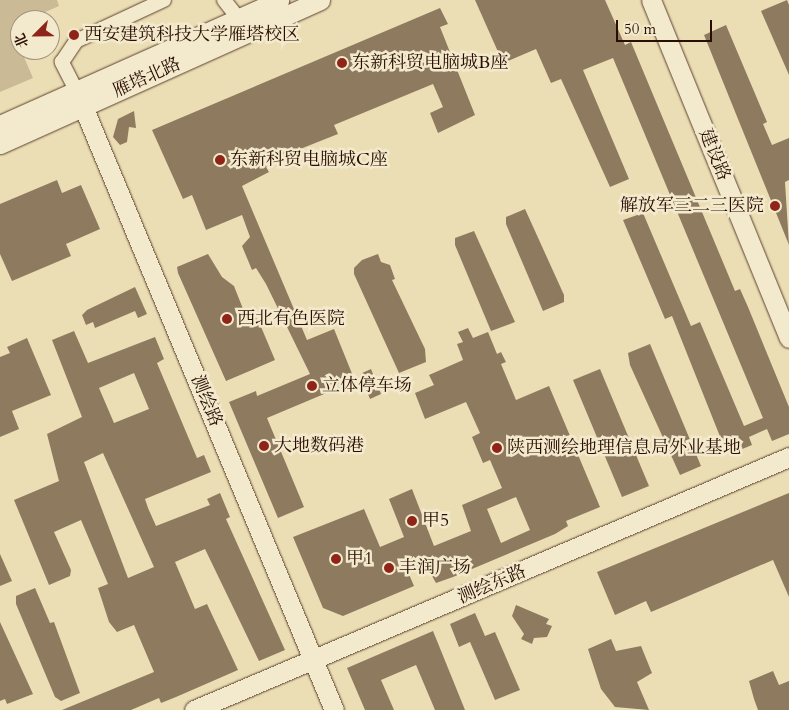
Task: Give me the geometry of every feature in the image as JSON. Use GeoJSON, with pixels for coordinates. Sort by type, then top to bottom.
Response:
{"type":"FeatureCollection","features":[{"type":"Feature","properties":{"kind":"street"},"geometry":{"type":"LineString","coordinates":[[81,99],[62,62],[67,52],[85,36],[136,6],[164,0]]}},
{"type":"Feature","properties":{"kind":"street"},"geometry":{"type":"LineString","coordinates":[[224,0],[238,18]]}},
{"type":"Feature","properties":{"kind":"street","name":"雁塔北路"},"geometry":{"type":"LineString","coordinates":[[0,144],[81,99],[238,18],[279,0]]}},
{"type":"Feature","properties":{"kind":"street","name":"雁塔北路"},"geometry":{"type":"LineString","coordinates":[[0,125],[81,99],[320,0]]}},
{"type":"Feature","properties":{"kind":"street","name":"建设路"},"geometry":{"type":"LineString","coordinates":[[651,0],[789,338]]}},
{"type":"Feature","properties":{"kind":"street","name":"测绘路"},"geometry":{"type":"LineString","coordinates":[[81,99],[334,710]]}},
{"type":"Feature","properties":{"kind":"street","name":"测绘东路"},"geometry":{"type":"LineString","coordinates":[[194,710],[314,662],[789,457]]}},
{"type":"Feature","properties":{"kind":"shaded area"},"geometry":{"type":"Polygon","coordinates":[[[0,0],[57,0],[59,6],[50,10],[10,10],[10,60],[25,60],[33,78],[0,92],[0,0]]]}},
{"type":"Feature","properties":{"kind":"building"},"geometry":{"type":"Polygon","coordinates":[[[475,0],[605,0],[625,45],[631,42],[735,291],[740,289],[748,307],[789,407],[789,434],[772,441],[767,429],[749,437],[752,445],[730,454],[725,449],[672,316],[665,319],[623,220],[643,213],[691,326],[700,322],[744,426],[763,418],[613,58],[583,70],[629,179],[610,187],[561,79],[551,83],[536,49],[503,63],[475,0]]]}},
{"type":"Feature","properties":{"kind":"building"},"geometry":{"type":"Polygon","coordinates":[[[787,0],[789,5],[789,75],[761,11],[787,0]]]}},
{"type":"Feature","properties":{"kind":"building"},"geometry":{"type":"Polygon","coordinates":[[[440,8],[448,24],[440,27],[475,115],[438,133],[430,113],[443,107],[433,84],[334,125],[338,134],[275,159],[266,167],[269,172],[242,186],[307,340],[334,329],[355,381],[267,418],[304,507],[278,518],[229,402],[256,391],[257,396],[310,374],[266,284],[256,268],[252,270],[242,246],[250,237],[242,215],[206,230],[192,195],[183,199],[152,130],[440,8]]]}},
{"type":"Feature","properties":{"kind":"building"},"geometry":{"type":"Polygon","coordinates":[[[726,25],[767,122],[763,124],[772,145],[789,138],[789,180],[785,182],[789,245],[704,35],[726,25]]]}},
{"type":"Feature","properties":{"kind":"building"},"geometry":{"type":"Polygon","coordinates":[[[134,111],[136,128],[129,127],[127,142],[120,145],[113,137],[118,119],[134,111]]]}},
{"type":"Feature","properties":{"kind":"building"},"geometry":{"type":"Polygon","coordinates":[[[57,180],[62,193],[81,185],[100,229],[66,244],[71,256],[12,281],[0,254],[0,204],[57,180]]]}},
{"type":"Feature","properties":{"kind":"building"},"geometry":{"type":"Polygon","coordinates":[[[525,209],[564,295],[564,302],[543,311],[506,224],[506,217],[525,209]]]}},
{"type":"Feature","properties":{"kind":"building"},"geometry":{"type":"Polygon","coordinates":[[[474,231],[515,322],[491,331],[455,245],[455,238],[474,231]]]}},
{"type":"Feature","properties":{"kind":"building","name":"西北有色医院"},"geometry":{"type":"Polygon","coordinates":[[[208,254],[222,277],[234,286],[245,314],[251,311],[259,322],[275,360],[226,381],[177,267],[208,254]]]}},
{"type":"Feature","properties":{"kind":"building"},"geometry":{"type":"Polygon","coordinates":[[[378,254],[381,262],[390,265],[395,279],[392,280],[425,349],[426,362],[399,373],[354,274],[354,268],[362,260],[378,254]]]}},
{"type":"Feature","properties":{"kind":"building"},"geometry":{"type":"Polygon","coordinates":[[[135,287],[147,314],[138,318],[135,311],[95,328],[93,322],[86,325],[82,315],[87,310],[135,287]]]}},
{"type":"Feature","properties":{"kind":"building"},"geometry":{"type":"Polygon","coordinates":[[[468,328],[473,338],[488,332],[497,354],[501,352],[506,362],[501,364],[516,400],[549,386],[600,507],[566,521],[568,526],[555,534],[453,577],[436,583],[427,567],[408,572],[414,586],[343,616],[323,608],[293,537],[364,509],[380,547],[404,537],[389,499],[412,489],[434,546],[471,531],[462,505],[502,488],[490,460],[483,463],[472,437],[480,433],[466,402],[425,419],[415,393],[434,385],[429,375],[463,360],[457,344],[463,342],[458,332],[468,328]],[[516,497],[487,509],[501,543],[530,530],[516,497]]]}},
{"type":"Feature","properties":{"kind":"building"},"geometry":{"type":"Polygon","coordinates":[[[74,331],[88,363],[155,337],[164,359],[157,363],[197,458],[204,455],[211,472],[145,499],[148,508],[156,526],[210,505],[207,499],[220,493],[230,517],[226,519],[285,650],[259,661],[205,549],[175,562],[195,609],[207,604],[238,670],[161,703],[159,698],[131,710],[62,710],[154,672],[134,625],[117,632],[109,622],[98,588],[108,584],[81,520],[54,532],[71,570],[70,576],[49,585],[14,500],[59,481],[47,434],[82,417],[52,340],[74,331]],[[134,373],[99,388],[114,423],[149,409],[134,373]],[[103,453],[84,462],[128,578],[154,567],[103,453]]]}},
{"type":"Feature","properties":{"kind":"building"},"geometry":{"type":"Polygon","coordinates":[[[27,338],[51,395],[12,411],[19,429],[0,437],[0,357],[10,353],[7,347],[27,338]]]}},
{"type":"Feature","properties":{"kind":"building"},"geometry":{"type":"Polygon","coordinates":[[[650,344],[701,466],[680,475],[630,365],[628,353],[650,344]]]}},
{"type":"Feature","properties":{"kind":"building"},"geometry":{"type":"Polygon","coordinates":[[[371,369],[381,394],[370,399],[360,374],[371,369]]]}},
{"type":"Feature","properties":{"kind":"building"},"geometry":{"type":"Polygon","coordinates":[[[600,369],[649,486],[622,497],[573,380],[600,369]]]}},
{"type":"Feature","properties":{"kind":"building"},"geometry":{"type":"Polygon","coordinates":[[[789,493],[789,597],[773,560],[651,612],[646,601],[615,615],[597,572],[789,493]]]}},
{"type":"Feature","properties":{"kind":"building"},"geometry":{"type":"Polygon","coordinates":[[[0,554],[12,581],[0,586],[0,554]]]}},
{"type":"Feature","properties":{"kind":"building"},"geometry":{"type":"Polygon","coordinates":[[[35,588],[50,623],[54,622],[80,693],[61,701],[55,697],[16,604],[16,596],[35,588]]]}},
{"type":"Feature","properties":{"kind":"building"},"geometry":{"type":"Polygon","coordinates":[[[516,605],[549,619],[546,624],[552,626],[547,637],[534,638],[532,644],[521,639],[524,634],[512,616],[516,605]]]}},
{"type":"Feature","properties":{"kind":"building"},"geometry":{"type":"Polygon","coordinates":[[[475,613],[485,636],[495,632],[520,690],[495,700],[470,642],[459,647],[450,624],[475,613]]]}},
{"type":"Feature","properties":{"kind":"building"},"geometry":{"type":"Polygon","coordinates":[[[0,622],[33,694],[7,704],[5,699],[0,701],[0,622]]]}},
{"type":"Feature","properties":{"kind":"building"},"geometry":{"type":"Polygon","coordinates":[[[433,631],[465,710],[435,710],[416,665],[381,680],[394,710],[365,710],[347,668],[433,631]]]}},
{"type":"Feature","properties":{"kind":"building"},"geometry":{"type":"Polygon","coordinates":[[[611,639],[616,651],[641,646],[652,673],[637,682],[649,710],[615,707],[601,689],[588,649],[611,639]]]}},
{"type":"Feature","properties":{"kind":"building"},"geometry":{"type":"Polygon","coordinates":[[[773,671],[779,685],[789,681],[789,710],[758,710],[749,681],[773,671]]]}},
{"type":"Feature","properties":{"kind":"place","name":"西安建筑科技大学雁塔校区"},"geometry":{"type":"Point","coordinates":[74,35]}},
{"type":"Feature","properties":{"kind":"place","name":"东新科贸电脑城B座"},"geometry":{"type":"Point","coordinates":[342,63]}},
{"type":"Feature","properties":{"kind":"place","name":"东新科贸电脑城C座"},"geometry":{"type":"Point","coordinates":[220,160]}},
{"type":"Feature","properties":{"kind":"place","name":"解放军三二三医院"},"geometry":{"type":"Point","coordinates":[775,206]}},
{"type":"Feature","properties":{"kind":"place","name":"西北有色医院"},"geometry":{"type":"Point","coordinates":[227,319]}},
{"type":"Feature","properties":{"kind":"place","name":"立体停车场"},"geometry":{"type":"Point","coordinates":[312,386]}},
{"type":"Feature","properties":{"kind":"place","name":"大地数码港"},"geometry":{"type":"Point","coordinates":[264,446]}},
{"type":"Feature","properties":{"kind":"place","name":"陕西测绘地理信息局外业基地"},"geometry":{"type":"Point","coordinates":[497,448]}},
{"type":"Feature","properties":{"kind":"place","name":"甲5"},"geometry":{"type":"Point","coordinates":[412,521]}},
{"type":"Feature","properties":{"kind":"place","name":"甲1"},"geometry":{"type":"Point","coordinates":[336,559]}},
{"type":"Feature","properties":{"kind":"place","name":"丰润广场"},"geometry":{"type":"Point","coordinates":[389,568]}}]}
